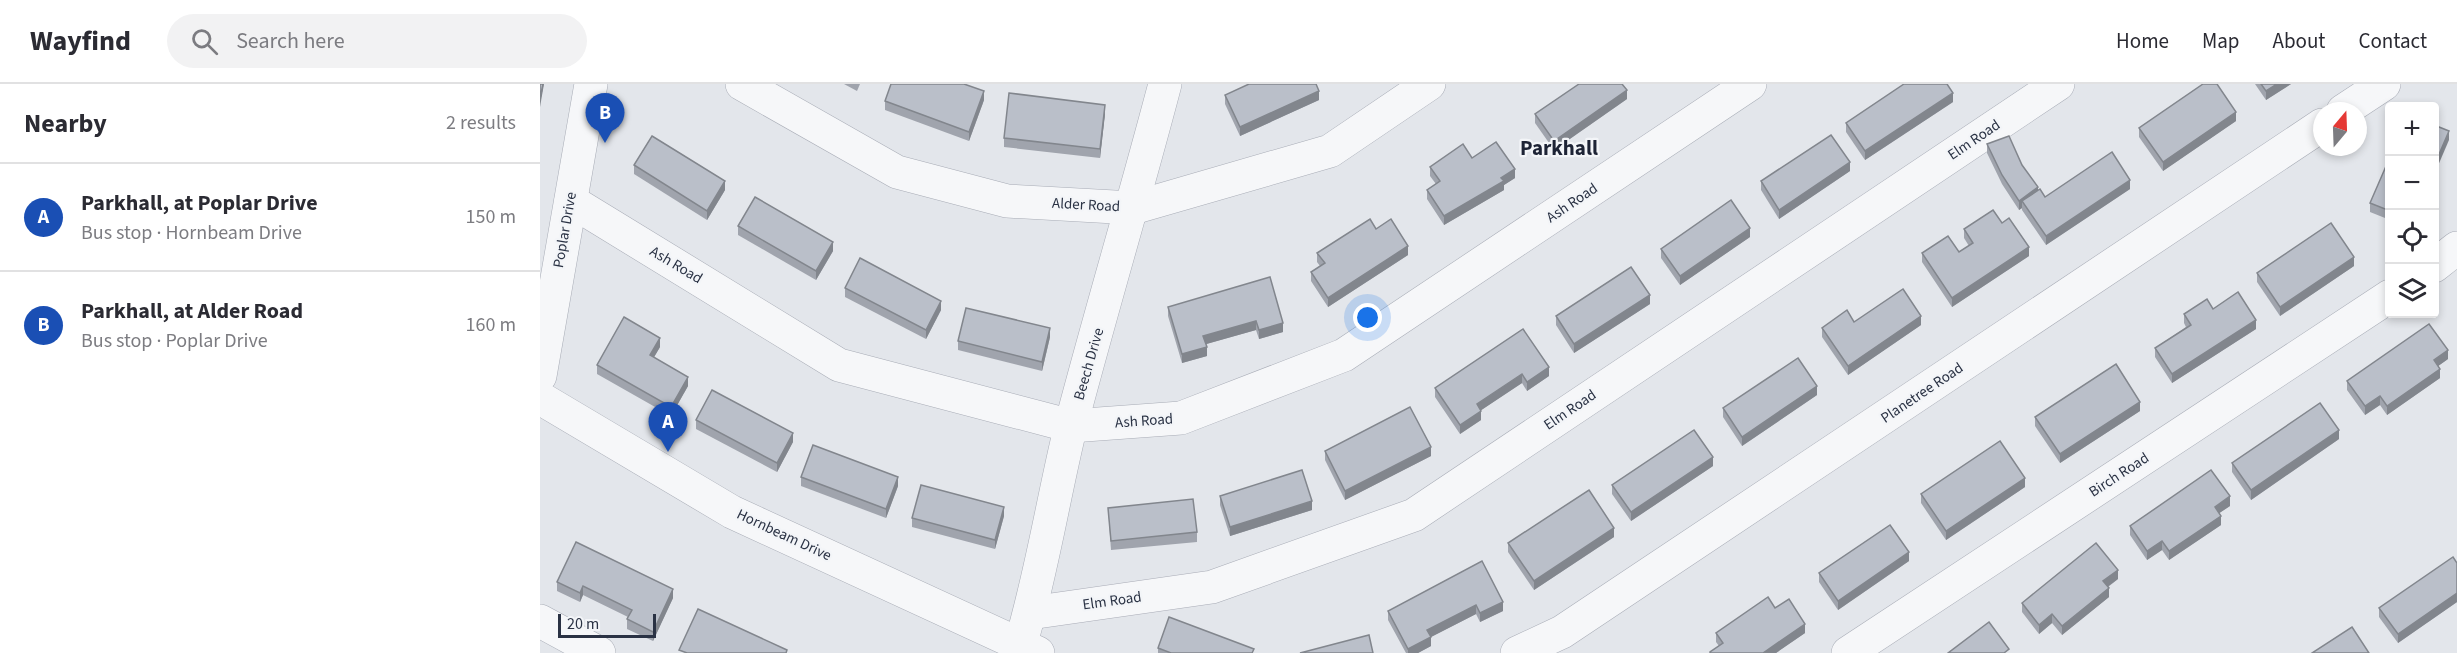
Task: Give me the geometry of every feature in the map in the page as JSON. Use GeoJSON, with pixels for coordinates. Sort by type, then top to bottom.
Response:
{"type":"FeatureCollection","features":[{"type":"Feature","properties":{"kind":"street","name":"Poplar Drive"},"geometry":{"type":"LineString","coordinates":[[540,376],[591,84]]}},
{"type":"Feature","properties":{"kind":"street","name":"Alder Road"},"geometry":{"type":"LineString","coordinates":[[742,84],[897,172],[1007,201],[1133,208],[1330,151],[1429,84]]}},
{"type":"Feature","properties":{"kind":"street","name":"Beech Drive"},"geometry":{"type":"LineString","coordinates":[[1029,649],[1030,613],[1071,426],[1133,208],[1165,84]]}},
{"type":"Feature","properties":{"kind":"street","name":"Ash Road"},"geometry":{"type":"LineString","coordinates":[[571,201],[839,364],[1071,426],[1181,418],[1344,355],[1750,84]]}},
{"type":"Feature","properties":{"kind":"street","name":"Elm Road"},"geometry":{"type":"LineString","coordinates":[[1030,613],[1212,587],[1413,514],[2058,84]]}},
{"type":"Feature","properties":{"kind":"street"},"geometry":{"type":"LineString","coordinates":[[2357,102],[2384,84]]}},
{"type":"Feature","properties":{"kind":"street","name":"Planetree Road"},"geometry":{"type":"LineString","coordinates":[[1517,653],[1562,632],[2313,131]]}},
{"type":"Feature","properties":{"kind":"street"},"geometry":{"type":"LineString","coordinates":[[2437,264],[2457,248]]}},
{"type":"Feature","properties":{"kind":"street","name":"Birch Road"},"geometry":{"type":"LineString","coordinates":[[1848,653],[2385,299]]}},
{"type":"Feature","properties":{"kind":"street","name":"Hornbeam Drive"},"geometry":{"type":"LineString","coordinates":[[540,398],[732,512],[1029,649]]}},
{"type":"Feature","properties":{"kind":"street"},"geometry":{"type":"LineString","coordinates":[[540,621],[599,653]]}},
{"type":"Feature","properties":{"kind":"building"},"geometry":{"type":"Polygon","coordinates":[[[891,84],[964,84],[984,91],[969,132],[885,101],[891,84]]]}},
{"type":"Feature","properties":{"kind":"building"},"geometry":{"type":"Polygon","coordinates":[[[1249,84],[1316,84],[1319,91],[1240,127],[1225,95],[1249,84]]]}},
{"type":"Feature","properties":{"kind":"building"},"geometry":{"type":"Polygon","coordinates":[[[1579,84],[1622,84],[1627,90],[1554,141],[1535,114],[1579,84]]]}},
{"type":"Feature","properties":{"kind":"building"},"geometry":{"type":"Polygon","coordinates":[[[1904,84],[1947,84],[1953,93],[1865,151],[1846,123],[1904,84]]]}},
{"type":"Feature","properties":{"kind":"building"},"geometry":{"type":"Polygon","coordinates":[[[2203,84],[2217,84],[2236,112],[2163,162],[2139,128],[2203,84]]]}},
{"type":"Feature","properties":{"kind":"building"},"geometry":{"type":"Polygon","coordinates":[[[2261,84],[2277,84],[2266,91],[2261,84]]]}},
{"type":"Feature","properties":{"kind":"building"},"geometry":{"type":"Polygon","coordinates":[[[1009,93],[1105,105],[1100,149],[1004,138],[1009,93]]]}},
{"type":"Feature","properties":{"kind":"building"},"geometry":{"type":"Polygon","coordinates":[[[2439,127],[2449,131],[2439,154],[2439,127]]]}},
{"type":"Feature","properties":{"kind":"building"},"geometry":{"type":"Polygon","coordinates":[[[1831,135],[1850,162],[1779,210],[1761,181],[1831,135]]]}},
{"type":"Feature","properties":{"kind":"building"},"geometry":{"type":"Polygon","coordinates":[[[652,136],[725,181],[707,211],[634,165],[652,136]]]}},
{"type":"Feature","properties":{"kind":"building"},"geometry":{"type":"Polygon","coordinates":[[[2009,136],[2022,165],[2038,187],[2019,201],[2002,175],[1987,144],[2009,136]]]}},
{"type":"Feature","properties":{"kind":"building"},"geometry":{"type":"Polygon","coordinates":[[[1496,142],[1515,169],[1501,178],[1504,181],[1444,216],[1427,190],[1440,181],[1430,167],[1463,144],[1472,158],[1496,142]]]}},
{"type":"Feature","properties":{"kind":"building"},"geometry":{"type":"Polygon","coordinates":[[[2112,152],[2130,180],[2046,236],[2022,201],[2040,189],[2045,197],[2112,152]]]}},
{"type":"Feature","properties":{"kind":"building"},"geometry":{"type":"Polygon","coordinates":[[[2385,168],[2385,209],[2370,203],[2385,168]]]}},
{"type":"Feature","properties":{"kind":"building"},"geometry":{"type":"Polygon","coordinates":[[[755,197],[833,242],[816,271],[738,226],[755,197]]]}},
{"type":"Feature","properties":{"kind":"building"},"geometry":{"type":"Polygon","coordinates":[[[1731,200],[1750,228],[1680,276],[1661,249],[1731,200]]]}},
{"type":"Feature","properties":{"kind":"building"},"geometry":{"type":"Polygon","coordinates":[[[1993,210],[2002,223],[2009,218],[2029,247],[1952,298],[1922,253],[1948,236],[1959,252],[1973,243],[1964,229],[1993,210]]]}},
{"type":"Feature","properties":{"kind":"building"},"geometry":{"type":"Polygon","coordinates":[[[1370,219],[1376,229],[1391,219],[1408,246],[1328,298],[1311,272],[1325,263],[1317,253],[1370,219]]]}},
{"type":"Feature","properties":{"kind":"building"},"geometry":{"type":"Polygon","coordinates":[[[2331,223],[2354,257],[2280,307],[2257,273],[2331,223]]]}},
{"type":"Feature","properties":{"kind":"building"},"geometry":{"type":"Polygon","coordinates":[[[860,258],[941,301],[926,330],[845,288],[860,258]]]}},
{"type":"Feature","properties":{"kind":"building"},"geometry":{"type":"Polygon","coordinates":[[[1631,267],[1650,295],[1574,344],[1556,316],[1631,267]]]}},
{"type":"Feature","properties":{"kind":"building"},"geometry":{"type":"Polygon","coordinates":[[[1270,277],[1283,323],[1259,330],[1256,321],[1203,336],[1207,347],[1182,354],[1168,307],[1270,277]]]}},
{"type":"Feature","properties":{"kind":"building"},"geometry":{"type":"Polygon","coordinates":[[[1903,289],[1921,316],[1848,366],[1822,328],[1847,310],[1854,322],[1903,289]]]}},
{"type":"Feature","properties":{"kind":"building"},"geometry":{"type":"Polygon","coordinates":[[[2238,292],[2256,320],[2172,374],[2155,348],[2191,325],[2184,314],[2207,299],[2213,309],[2238,292]]]}},
{"type":"Feature","properties":{"kind":"building"},"geometry":{"type":"Polygon","coordinates":[[[966,308],[1050,328],[1042,362],[958,341],[966,308]]]}},
{"type":"Feature","properties":{"kind":"building"},"geometry":{"type":"Polygon","coordinates":[[[624,317],[660,338],[650,355],[688,377],[671,407],[597,365],[624,317]]]}},
{"type":"Feature","properties":{"kind":"building"},"geometry":{"type":"Polygon","coordinates":[[[2429,324],[2448,350],[2434,360],[2440,369],[2387,406],[2380,396],[2365,406],[2347,381],[2429,324]]]}},
{"type":"Feature","properties":{"kind":"building"},"geometry":{"type":"Polygon","coordinates":[[[1523,329],[1549,367],[1527,382],[1522,374],[1477,404],[1481,411],[1460,425],[1435,388],[1523,329]]]}},
{"type":"Feature","properties":{"kind":"building"},"geometry":{"type":"Polygon","coordinates":[[[1798,358],[1817,386],[1742,437],[1723,408],[1798,358]]]}},
{"type":"Feature","properties":{"kind":"building"},"geometry":{"type":"Polygon","coordinates":[[[2116,364],[2140,402],[2060,454],[2035,417],[2116,364]]]}},
{"type":"Feature","properties":{"kind":"building"},"geometry":{"type":"Polygon","coordinates":[[[712,390],[793,433],[777,463],[696,420],[712,390]]]}},
{"type":"Feature","properties":{"kind":"building"},"geometry":{"type":"Polygon","coordinates":[[[2320,403],[2339,430],[2251,490],[2232,463],[2320,403]]]}},
{"type":"Feature","properties":{"kind":"building"},"geometry":{"type":"Polygon","coordinates":[[[1410,407],[1431,447],[1345,491],[1325,451],[1410,407]]]}},
{"type":"Feature","properties":{"kind":"building"},"geometry":{"type":"Polygon","coordinates":[[[1694,430],[1713,457],[1631,512],[1612,485],[1694,430]]]}},
{"type":"Feature","properties":{"kind":"building"},"geometry":{"type":"Polygon","coordinates":[[[2000,441],[2025,478],[1946,531],[1921,494],[2000,441]]]}},
{"type":"Feature","properties":{"kind":"building"},"geometry":{"type":"Polygon","coordinates":[[[813,445],[898,477],[886,509],[801,477],[813,445]]]}},
{"type":"Feature","properties":{"kind":"building"},"geometry":{"type":"Polygon","coordinates":[[[1302,470],[1312,501],[1230,527],[1220,496],[1302,470]]]}},
{"type":"Feature","properties":{"kind":"building"},"geometry":{"type":"Polygon","coordinates":[[[2211,470],[2230,496],[2215,507],[2221,516],[2169,551],[2162,541],[2147,551],[2130,526],[2211,470]]]}},
{"type":"Feature","properties":{"kind":"building"},"geometry":{"type":"Polygon","coordinates":[[[921,485],[1004,507],[995,540],[912,518],[921,485]]]}},
{"type":"Feature","properties":{"kind":"building"},"geometry":{"type":"Polygon","coordinates":[[[1589,490],[1614,528],[1534,581],[1508,543],[1589,490]]]}},
{"type":"Feature","properties":{"kind":"building"},"geometry":{"type":"Polygon","coordinates":[[[1193,499],[1197,532],[1111,541],[1108,508],[1193,499]]]}},
{"type":"Feature","properties":{"kind":"building"},"geometry":{"type":"Polygon","coordinates":[[[1890,525],[1909,552],[1838,601],[1819,573],[1890,525]]]}},
{"type":"Feature","properties":{"kind":"building"},"geometry":{"type":"Polygon","coordinates":[[[576,542],[673,589],[653,632],[627,619],[632,610],[583,586],[580,593],[557,582],[576,542]]]}},
{"type":"Feature","properties":{"kind":"building"},"geometry":{"type":"Polygon","coordinates":[[[2096,543],[2118,570],[2103,581],[2109,588],[2062,626],[2052,614],[2039,625],[2022,603],[2096,543]]]}},
{"type":"Feature","properties":{"kind":"building"},"geometry":{"type":"Polygon","coordinates":[[[2453,557],[2457,563],[2457,593],[2398,634],[2379,608],[2453,557]]]}},
{"type":"Feature","properties":{"kind":"building"},"geometry":{"type":"Polygon","coordinates":[[[1482,561],[1503,602],[1480,613],[1476,605],[1427,630],[1431,637],[1408,649],[1388,611],[1482,561]]]}},
{"type":"Feature","properties":{"kind":"building"},"geometry":{"type":"Polygon","coordinates":[[[1768,597],[1775,608],[1789,599],[1805,624],[1763,653],[1710,653],[1723,643],[1716,633],[1768,597]]]}},
{"type":"Feature","properties":{"kind":"building"},"geometry":{"type":"Polygon","coordinates":[[[698,609],[787,650],[786,653],[687,653],[679,650],[698,609]]]}},
{"type":"Feature","properties":{"kind":"building"},"geometry":{"type":"Polygon","coordinates":[[[1169,617],[1254,649],[1252,653],[1171,653],[1158,648],[1169,617]]]}},
{"type":"Feature","properties":{"kind":"building"},"geometry":{"type":"Polygon","coordinates":[[[1989,622],[2009,649],[2004,653],[1948,653],[1989,622]]]}},
{"type":"Feature","properties":{"kind":"building"},"geometry":{"type":"Polygon","coordinates":[[[2352,627],[2369,653],[2312,653],[2352,627]]]}},
{"type":"Feature","properties":{"kind":"building"},"geometry":{"type":"Polygon","coordinates":[[[1369,635],[1373,653],[1300,653],[1369,635]]]}},
{"type":"Feature","properties":{"kind":"place","name":"Parkhall, at Alder Road"},"geometry":{"type":"Point","coordinates":[605,143]}},
{"type":"Feature","properties":{"kind":"place","name":"Parkhall, at Poplar Drive"},"geometry":{"type":"Point","coordinates":[668,452]}},
{"type":"Feature","properties":{"kind":"district","name":"Parkhall"},"geometry":{"type":"Point","coordinates":[1559,148]}}]}
